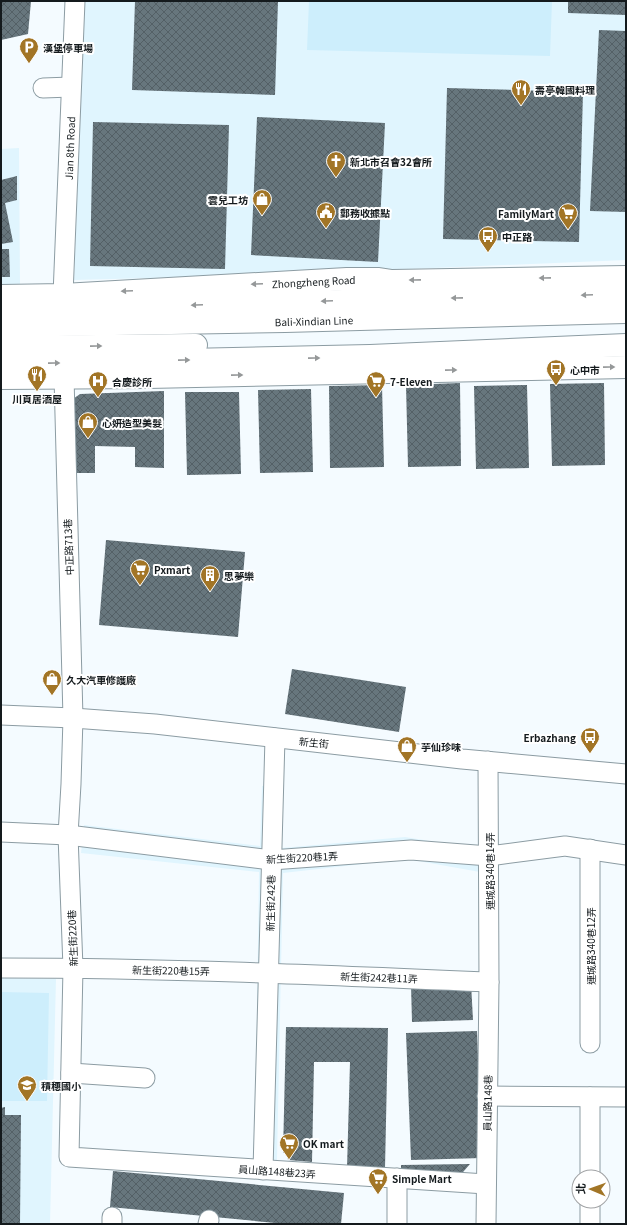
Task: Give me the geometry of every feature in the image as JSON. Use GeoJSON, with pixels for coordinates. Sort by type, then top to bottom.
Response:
{"type":"FeatureCollection","features":[{"type":"Feature","properties":{"kind":"main road","name":"Zhongzheng Road"},"geometry":{"type":"LineString","coordinates":[[1,296],[63,295],[347,279],[379,279],[392,281],[626,277]]}},
{"type":"Feature","properties":{"kind":"main road"},"geometry":{"type":"LineString","coordinates":[[1,308],[169,306],[583,295],[626,292]]}},
{"type":"Feature","properties":{"kind":"main road","name":"Bali-Xindian Line"},"geometry":{"type":"LineString","coordinates":[[1,326],[626,312]]}},
{"type":"Feature","properties":{"kind":"main road"},"geometry":{"type":"LineString","coordinates":[[1,333],[626,322]]}},
{"type":"Feature","properties":{"kind":"main road"},"geometry":{"type":"LineString","coordinates":[[1,347],[289,344],[626,335]]}},
{"type":"Feature","properties":{"kind":"main road"},"geometry":{"type":"LineString","coordinates":[[1,364],[370,356],[626,345]]}},
{"type":"Feature","properties":{"kind":"main road"},"geometry":{"type":"LineString","coordinates":[[1,378],[148,377],[626,367]]}},
{"type":"Feature","properties":{"kind":"street","name":"Jian 8th Road"},"geometry":{"type":"LineString","coordinates":[[63,295],[75,1]]}},
{"type":"Feature","properties":{"kind":"street"},"geometry":{"type":"LineString","coordinates":[[43,88],[72,87]]}},
{"type":"Feature","properties":{"kind":"street","name":"中正路713巷"},"geometry":{"type":"LineString","coordinates":[[64,377],[73,718]]}},
{"type":"Feature","properties":{"kind":"street","name":"新生街"},"geometry":{"type":"LineString","coordinates":[[1,715],[156,724],[488,761],[626,774]]}},
{"type":"Feature","properties":{"kind":"street","name":"新生街220巷"},"geometry":{"type":"LineString","coordinates":[[69,1157],[73,968],[68,835],[73,718]]}},
{"type":"Feature","properties":{"kind":"street","name":"新生街242巷"},"geometry":{"type":"LineString","coordinates":[[263,1170],[275,738]]}},
{"type":"Feature","properties":{"kind":"street","name":"連城路340巷14弄"},"geometry":{"type":"LineString","coordinates":[[488,761],[488,982]]}},
{"type":"Feature","properties":{"kind":"street","name":"新生街220巷1弄"},"geometry":{"type":"LineString","coordinates":[[1,832],[68,835],[271,860],[411,850],[489,856]]}},
{"type":"Feature","properties":{"kind":"street"},"geometry":{"type":"LineString","coordinates":[[489,856],[565,846],[626,855]]}},
{"type":"Feature","properties":{"kind":"street","name":"連城路340巷12弄"},"geometry":{"type":"LineString","coordinates":[[590,849],[590,1043]]}},
{"type":"Feature","properties":{"kind":"street","name":"新生街220巷15弄"},"geometry":{"type":"LineString","coordinates":[[1,968],[73,968],[269,973]]}},
{"type":"Feature","properties":{"kind":"street","name":"新生街242巷11弄"},"geometry":{"type":"LineString","coordinates":[[269,973],[488,982]]}},
{"type":"Feature","properties":{"kind":"street","name":"員山路148巷"},"geometry":{"type":"LineString","coordinates":[[486,1224],[488,982]]}},
{"type":"Feature","properties":{"kind":"street"},"geometry":{"type":"LineString","coordinates":[[71,1073],[145,1078]]}},
{"type":"Feature","properties":{"kind":"street"},"geometry":{"type":"LineString","coordinates":[[487,1096],[626,1097]]}},
{"type":"Feature","properties":{"kind":"street"},"geometry":{"type":"LineString","coordinates":[[590,1097],[590,1169]]}},
{"type":"Feature","properties":{"kind":"street","name":"員山路148巷23弄"},"geometry":{"type":"LineString","coordinates":[[69,1157],[486,1184]]}},
{"type":"Feature","properties":{"kind":"street"},"geometry":{"type":"LineString","coordinates":[[397,1178],[397,1224]]}},
{"type":"Feature","properties":{"kind":"street"},"geometry":{"type":"LineString","coordinates":[[590,1209],[590,1224]]}},
{"type":"Feature","properties":{"kind":"shaded area"},"geometry":{"type":"Polygon","coordinates":[[[85,1],[626,1],[626,260],[264,275],[74,280],[85,1]]]}},
{"type":"Feature","properties":{"kind":"shaded area"},"geometry":{"type":"Polygon","coordinates":[[[309,1],[552,1],[550,56],[307,50],[309,1]]]}},
{"type":"Feature","properties":{"kind":"shaded area"},"geometry":{"type":"Polygon","coordinates":[[[19,148],[20,284],[1,285],[1,149],[19,148]]]}},
{"type":"Feature","properties":{"kind":"shaded area"},"geometry":{"type":"Polygon","coordinates":[[[262,786],[283,787],[282,848],[405,837],[479,849],[480,872],[407,859],[283,873],[277,1160],[255,1158],[259,872],[81,853],[84,825],[260,846],[262,786]]]}},
{"type":"Feature","properties":{"kind":"shaded area","name":"積穗國小"},"geometry":{"type":"Polygon","coordinates":[[[1,978],[56,979],[50,1224],[1,1224],[1,978]]]}},
{"type":"Feature","properties":{"kind":"shaded area"},"geometry":{"type":"Polygon","coordinates":[[[1,992],[49,993],[47,1101],[1,1101],[1,992]]]}},
{"type":"Feature","properties":{"kind":"building"},"geometry":{"type":"Polygon","coordinates":[[[1,1],[31,1],[28,34],[1,40],[1,1]]]}},
{"type":"Feature","properties":{"kind":"building"},"geometry":{"type":"Polygon","coordinates":[[[135,1],[278,1],[275,95],[132,90],[135,1]]]}},
{"type":"Feature","properties":{"kind":"building"},"geometry":{"type":"Polygon","coordinates":[[[568,1],[626,1],[626,15],[568,13],[568,1]]]}},
{"type":"Feature","properties":{"kind":"building"},"geometry":{"type":"Polygon","coordinates":[[[599,30],[626,31],[626,212],[590,211],[599,30]]]}},
{"type":"Feature","properties":{"kind":"building"},"geometry":{"type":"Polygon","coordinates":[[[447,88],[583,92],[579,242],[443,239],[447,88]]]}},
{"type":"Feature","properties":{"kind":"building"},"geometry":{"type":"Polygon","coordinates":[[[257,117],[385,123],[378,262],[251,255],[257,117]]]}},
{"type":"Feature","properties":{"kind":"building"},"geometry":{"type":"Polygon","coordinates":[[[93,122],[229,125],[225,269],[90,266],[93,122]]]}},
{"type":"Feature","properties":{"kind":"building"},"geometry":{"type":"Polygon","coordinates":[[[17,176],[17,200],[5,203],[13,242],[1,244],[1,180],[17,176]]]}},
{"type":"Feature","properties":{"kind":"building"},"geometry":{"type":"Polygon","coordinates":[[[1,249],[9,249],[10,277],[1,277],[1,249]]]}},
{"type":"Feature","properties":{"kind":"building"},"geometry":{"type":"Polygon","coordinates":[[[460,383],[461,466],[408,467],[406,385],[460,383]]]}},
{"type":"Feature","properties":{"kind":"building"},"geometry":{"type":"Polygon","coordinates":[[[604,383],[605,465],[552,466],[550,384],[604,383]]]}},
{"type":"Feature","properties":{"kind":"building"},"geometry":{"type":"Polygon","coordinates":[[[382,385],[384,467],[330,468],[329,386],[382,385]]]}},
{"type":"Feature","properties":{"kind":"building"},"geometry":{"type":"Polygon","coordinates":[[[527,385],[529,468],[476,469],[474,386],[527,385]]]}},
{"type":"Feature","properties":{"kind":"building"},"geometry":{"type":"Polygon","coordinates":[[[311,389],[313,472],[260,473],[258,390],[311,389]]]}},
{"type":"Feature","properties":{"kind":"building"},"geometry":{"type":"Polygon","coordinates":[[[164,391],[164,468],[135,467],[135,447],[95,446],[95,473],[70,473],[73,399],[80,394],[164,391]]]}},
{"type":"Feature","properties":{"kind":"building"},"geometry":{"type":"Polygon","coordinates":[[[185,392],[239,392],[241,474],[187,475],[185,392]]]}},
{"type":"Feature","properties":{"kind":"building"},"geometry":{"type":"Polygon","coordinates":[[[106,540],[245,552],[238,637],[99,625],[106,540]]]}},
{"type":"Feature","properties":{"kind":"building"},"geometry":{"type":"Polygon","coordinates":[[[292,669],[406,687],[399,732],[285,714],[292,669]]]}},
{"type":"Feature","properties":{"kind":"building"},"geometry":{"type":"Polygon","coordinates":[[[471,983],[473,1020],[412,1022],[411,985],[471,983]]]}},
{"type":"Feature","properties":{"kind":"building"},"geometry":{"type":"Polygon","coordinates":[[[286,1027],[388,1028],[385,1168],[347,1168],[350,1062],[314,1062],[312,1162],[288,1160],[287,1153],[283,1153],[286,1027]]]}},
{"type":"Feature","properties":{"kind":"building"},"geometry":{"type":"Polygon","coordinates":[[[477,1031],[482,1158],[411,1160],[406,1033],[477,1031]]]}},
{"type":"Feature","properties":{"kind":"building"},"geometry":{"type":"Polygon","coordinates":[[[5,1107],[5,1115],[21,1115],[20,1224],[1,1224],[1,1108],[5,1107]]]}},
{"type":"Feature","properties":{"kind":"building"},"geometry":{"type":"Polygon","coordinates":[[[470,1164],[457,1179],[401,1180],[401,1165],[470,1164]]]}},
{"type":"Feature","properties":{"kind":"building"},"geometry":{"type":"Polygon","coordinates":[[[113,1171],[344,1193],[341,1224],[286,1224],[110,1207],[113,1171]]]}},
{"type":"Feature","properties":{"kind":"place","name":"漢堡停車場"},"geometry":{"type":"Point","coordinates":[29,64]}},
{"type":"Feature","properties":{"kind":"place","name":"壽亭韓國料理"},"geometry":{"type":"Point","coordinates":[521,106]}},
{"type":"Feature","properties":{"kind":"place","name":"新北市召會32會所"},"geometry":{"type":"Point","coordinates":[336,178]}},
{"type":"Feature","properties":{"kind":"place","name":"雲兒工坊"},"geometry":{"type":"Point","coordinates":[262,216]}},
{"type":"Feature","properties":{"kind":"place","name":"郵務收據點"},"geometry":{"type":"Point","coordinates":[326,229]}},
{"type":"Feature","properties":{"kind":"place","name":"FamilyMart"},"geometry":{"type":"Point","coordinates":[568,230]}},
{"type":"Feature","properties":{"kind":"place","name":"中正路"},"geometry":{"type":"Point","coordinates":[488,253]}},
{"type":"Feature","properties":{"kind":"place","name":"心中市"},"geometry":{"type":"Point","coordinates":[556,386]}},
{"type":"Feature","properties":{"kind":"place","name":"川頁居酒屋"},"geometry":{"type":"Point","coordinates":[37,392]}},
{"type":"Feature","properties":{"kind":"place","name":"合慶診所"},"geometry":{"type":"Point","coordinates":[98,398]}},
{"type":"Feature","properties":{"kind":"place","name":"7-Eleven"},"geometry":{"type":"Point","coordinates":[376,398]}},
{"type":"Feature","properties":{"kind":"place","name":"心妍造型美髮"},"geometry":{"type":"Point","coordinates":[88,439]}},
{"type":"Feature","properties":{"kind":"place","name":"Pxmart"},"geometry":{"type":"Point","coordinates":[140,586]}},
{"type":"Feature","properties":{"kind":"place","name":"思夢樂"},"geometry":{"type":"Point","coordinates":[210,592]}},
{"type":"Feature","properties":{"kind":"place","name":"久大汽車修護廠"},"geometry":{"type":"Point","coordinates":[52,696]}},
{"type":"Feature","properties":{"kind":"place","name":"Erbazhang"},"geometry":{"type":"Point","coordinates":[590,754]}},
{"type":"Feature","properties":{"kind":"place","name":"芋仙珍味"},"geometry":{"type":"Point","coordinates":[407,763]}},
{"type":"Feature","properties":{"kind":"place","name":"積穗國小"},"geometry":{"type":"Point","coordinates":[27,1102]}},
{"type":"Feature","properties":{"kind":"place","name":"OK mart"},"geometry":{"type":"Point","coordinates":[289,1160]}},
{"type":"Feature","properties":{"kind":"place","name":"Simple Mart"},"geometry":{"type":"Point","coordinates":[378,1195]}}]}
